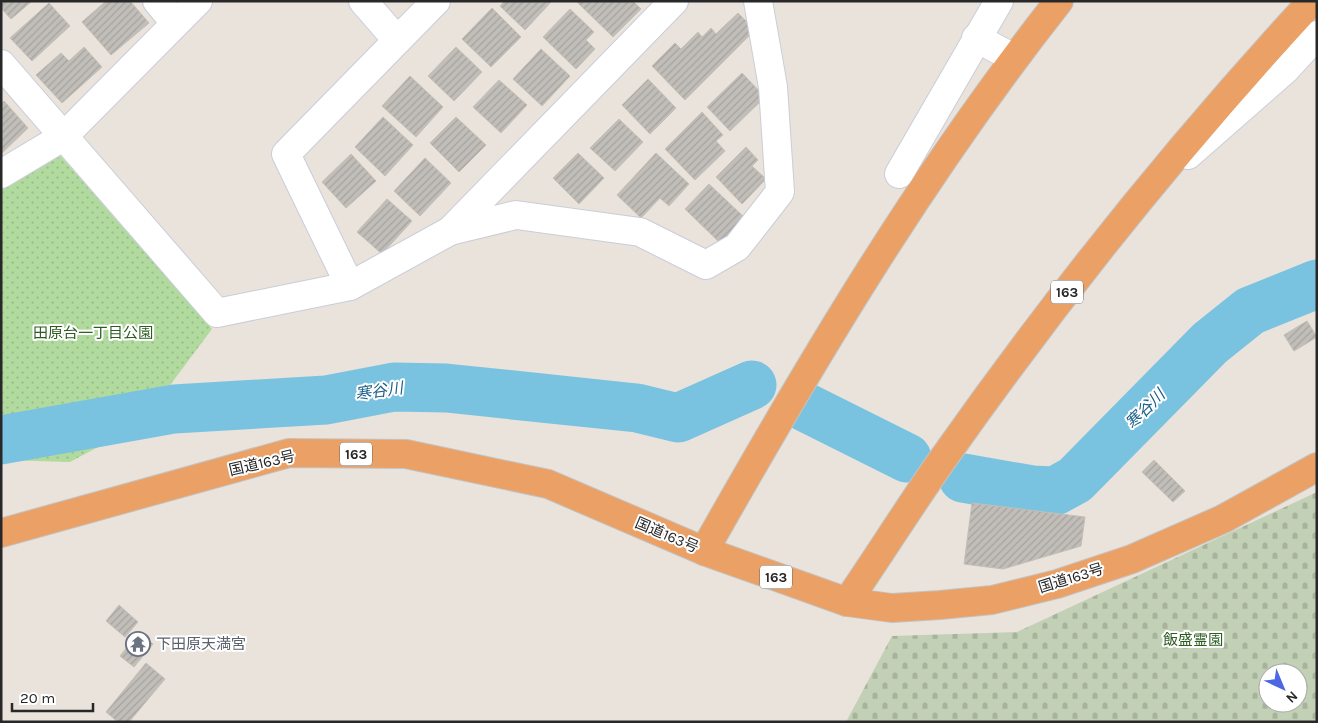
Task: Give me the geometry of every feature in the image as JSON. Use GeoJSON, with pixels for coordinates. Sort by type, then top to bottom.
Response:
{"type":"FeatureCollection","features":[{"type":"Feature","properties":{"kind":"highway"},"geometry":{"type":"LineString","coordinates":[[704,551],[779,419],[856,290],[936,167],[1014,58],[1059,1]]}},
{"type":"Feature","properties":{"kind":"highway","name":"163"},"geometry":{"type":"LineString","coordinates":[[848,602],[945,456],[1144,194],[1255,64],[1312,1]]}},
{"type":"Feature","properties":{"kind":"highway","name":"国道163号"},"geometry":{"type":"LineString","coordinates":[[1,533],[289,453],[406,454],[548,484],[704,551],[848,602],[892,608],[992,600],[1057,584],[1132,559],[1223,519],[1317,467]]}},
{"type":"Feature","properties":{"kind":"street"},"geometry":{"type":"LineString","coordinates":[[156,1],[175,23]]}},
{"type":"Feature","properties":{"kind":"street"},"geometry":{"type":"LineString","coordinates":[[1,174],[64,137],[198,1]]}},
{"type":"Feature","properties":{"kind":"street"},"geometry":{"type":"LineString","coordinates":[[363,1],[397,40]]}},
{"type":"Feature","properties":{"kind":"street"},"geometry":{"type":"LineString","coordinates":[[350,286],[286,154],[436,1]]}},
{"type":"Feature","properties":{"kind":"street"},"geometry":{"type":"LineString","coordinates":[[450,231],[674,1]]}},
{"type":"Feature","properties":{"kind":"street"},"geometry":{"type":"LineString","coordinates":[[1,64],[217,313],[350,286],[450,231],[516,215],[640,232],[706,265],[737,248],[780,192],[773,87],[758,1]]}},
{"type":"Feature","properties":{"kind":"street"},"geometry":{"type":"LineString","coordinates":[[899,174],[999,1]]}},
{"type":"Feature","properties":{"kind":"street"},"geometry":{"type":"LineString","coordinates":[[1144,194],[1284,70],[1317,36]]}},
{"type":"Feature","properties":{"kind":"street"},"geometry":{"type":"LineString","coordinates":[[976,38],[1014,58]]}},
{"type":"Feature","properties":{"kind":"green space","name":"田原台一丁目公園"},"geometry":{"type":"Polygon","coordinates":[[[58,153],[212,329],[141,424],[70,462],[1,460],[1,189],[58,153]]]}},
{"type":"Feature","properties":{"kind":"green space","name":"飯盛霊園"},"geometry":{"type":"Polygon","coordinates":[[[1317,492],[1317,722],[846,722],[892,636],[1017,632],[1317,492]]]}},
{"type":"Feature","properties":{"kind":"building"},"geometry":{"type":"Polygon","coordinates":[[[1,1],[32,1],[11,19],[1,8],[1,1]]]}},
{"type":"Feature","properties":{"kind":"building"},"geometry":{"type":"Polygon","coordinates":[[[106,1],[130,1],[149,23],[111,55],[82,22],[106,1]]]}},
{"type":"Feature","properties":{"kind":"building"},"geometry":{"type":"Polygon","coordinates":[[[505,1],[552,1],[525,30],[500,6],[505,1]]]}},
{"type":"Feature","properties":{"kind":"building"},"geometry":{"type":"Polygon","coordinates":[[[633,1],[641,9],[613,37],[577,2],[633,1]]]}},
{"type":"Feature","properties":{"kind":"building"},"geometry":{"type":"Polygon","coordinates":[[[49,3],[70,26],[32,61],[10,38],[49,3]]]}},
{"type":"Feature","properties":{"kind":"building"},"geometry":{"type":"Polygon","coordinates":[[[492,8],[521,37],[491,67],[462,39],[492,8]]]}},
{"type":"Feature","properties":{"kind":"building"},"geometry":{"type":"Polygon","coordinates":[[[570,9],[594,32],[586,40],[595,49],[576,69],[543,37],[570,9]]]}},
{"type":"Feature","properties":{"kind":"building"},"geometry":{"type":"Polygon","coordinates":[[[738,13],[755,30],[685,100],[652,66],[675,43],[681,49],[698,32],[702,37],[711,28],[716,34],[738,13]]]}},
{"type":"Feature","properties":{"kind":"building"},"geometry":{"type":"Polygon","coordinates":[[[84,47],[102,67],[62,103],[36,75],[61,53],[69,61],[84,47]]]}},
{"type":"Feature","properties":{"kind":"building"},"geometry":{"type":"Polygon","coordinates":[[[456,47],[482,72],[454,101],[428,76],[456,47]]]}},
{"type":"Feature","properties":{"kind":"building"},"geometry":{"type":"Polygon","coordinates":[[[541,49],[570,76],[542,106],[513,79],[541,49]]]}},
{"type":"Feature","properties":{"kind":"building"},"geometry":{"type":"Polygon","coordinates":[[[742,73],[765,97],[730,131],[707,107],[742,73]]]}},
{"type":"Feature","properties":{"kind":"building"},"geometry":{"type":"Polygon","coordinates":[[[410,76],[443,107],[416,137],[382,106],[410,76]]]}},
{"type":"Feature","properties":{"kind":"building"},"geometry":{"type":"Polygon","coordinates":[[[648,79],[676,108],[650,134],[622,105],[648,79]]]}},
{"type":"Feature","properties":{"kind":"building"},"geometry":{"type":"Polygon","coordinates":[[[499,80],[527,105],[501,133],[473,107],[499,80]]]}},
{"type":"Feature","properties":{"kind":"building"},"geometry":{"type":"Polygon","coordinates":[[[4,101],[28,128],[1,154],[1,104],[4,101]]]}},
{"type":"Feature","properties":{"kind":"building"},"geometry":{"type":"Polygon","coordinates":[[[702,112],[723,135],[716,141],[725,151],[695,180],[665,149],[702,112]]]}},
{"type":"Feature","properties":{"kind":"building"},"geometry":{"type":"Polygon","coordinates":[[[383,117],[413,145],[385,176],[355,147],[383,117]]]}},
{"type":"Feature","properties":{"kind":"building"},"geometry":{"type":"Polygon","coordinates":[[[456,117],[486,145],[459,172],[430,143],[456,117]]]}},
{"type":"Feature","properties":{"kind":"building"},"geometry":{"type":"Polygon","coordinates":[[[619,119],[643,142],[615,171],[590,148],[619,119]]]}},
{"type":"Feature","properties":{"kind":"building"},"geometry":{"type":"Polygon","coordinates":[[[746,147],[758,160],[752,166],[766,179],[742,204],[716,177],[746,147]]]}},
{"type":"Feature","properties":{"kind":"building"},"geometry":{"type":"Polygon","coordinates":[[[578,153],[604,178],[579,204],[553,178],[578,153]]]}},
{"type":"Feature","properties":{"kind":"building"},"geometry":{"type":"Polygon","coordinates":[[[656,153],[689,184],[669,206],[660,198],[641,218],[617,195],[656,153]]]}},
{"type":"Feature","properties":{"kind":"building"},"geometry":{"type":"Polygon","coordinates":[[[351,154],[376,181],[346,208],[322,182],[351,154]]]}},
{"type":"Feature","properties":{"kind":"building"},"geometry":{"type":"Polygon","coordinates":[[[425,158],[451,183],[420,216],[394,191],[425,158]]]}},
{"type":"Feature","properties":{"kind":"building"},"geometry":{"type":"Polygon","coordinates":[[[709,184],[745,218],[720,243],[685,209],[709,184]]]}},
{"type":"Feature","properties":{"kind":"building"},"geometry":{"type":"Polygon","coordinates":[[[387,199],[412,221],[382,254],[357,232],[387,199]]]}},
{"type":"Feature","properties":{"kind":"building"},"geometry":{"type":"Polygon","coordinates":[[[1307,321],[1317,337],[1294,351],[1284,335],[1307,321]]]}},
{"type":"Feature","properties":{"kind":"building"},"geometry":{"type":"Polygon","coordinates":[[[1154,460],[1185,491],[1173,502],[1142,472],[1154,460]]]}},
{"type":"Feature","properties":{"kind":"building"},"geometry":{"type":"Polygon","coordinates":[[[972,503],[1085,517],[1081,546],[1003,569],[964,564],[972,503]]]}},
{"type":"Feature","properties":{"kind":"building"},"geometry":{"type":"Polygon","coordinates":[[[119,605],[138,622],[125,637],[106,621],[119,605]]]}},
{"type":"Feature","properties":{"kind":"building"},"geometry":{"type":"Polygon","coordinates":[[[139,632],[153,644],[134,667],[120,656],[139,632]]]}},
{"type":"Feature","properties":{"kind":"building"},"geometry":{"type":"Polygon","coordinates":[[[146,663],[165,679],[129,722],[118,722],[106,712],[146,663]]]}},
{"type":"Feature","properties":{"kind":"waterway","name":"寒谷川"},"geometry":{"type":"LineString","coordinates":[[963,478],[1032,490],[1055,491],[1075,480],[1210,343],[1250,311],[1317,284]]}},
{"type":"Feature","properties":{"kind":"waterway","name":"寒谷川"},"geometry":{"type":"LineString","coordinates":[[1,440],[174,409],[326,400],[394,387],[446,388],[637,408],[678,418],[752,385]]}},
{"type":"Feature","properties":{"kind":"waterway","name":"寒谷川"},"geometry":{"type":"LineString","coordinates":[[805,407],[907,458]]}},
{"type":"Feature","properties":{"kind":"place","name":"下田原天満宮"},"geometry":{"type":"Point","coordinates":[138,644]}}]}
